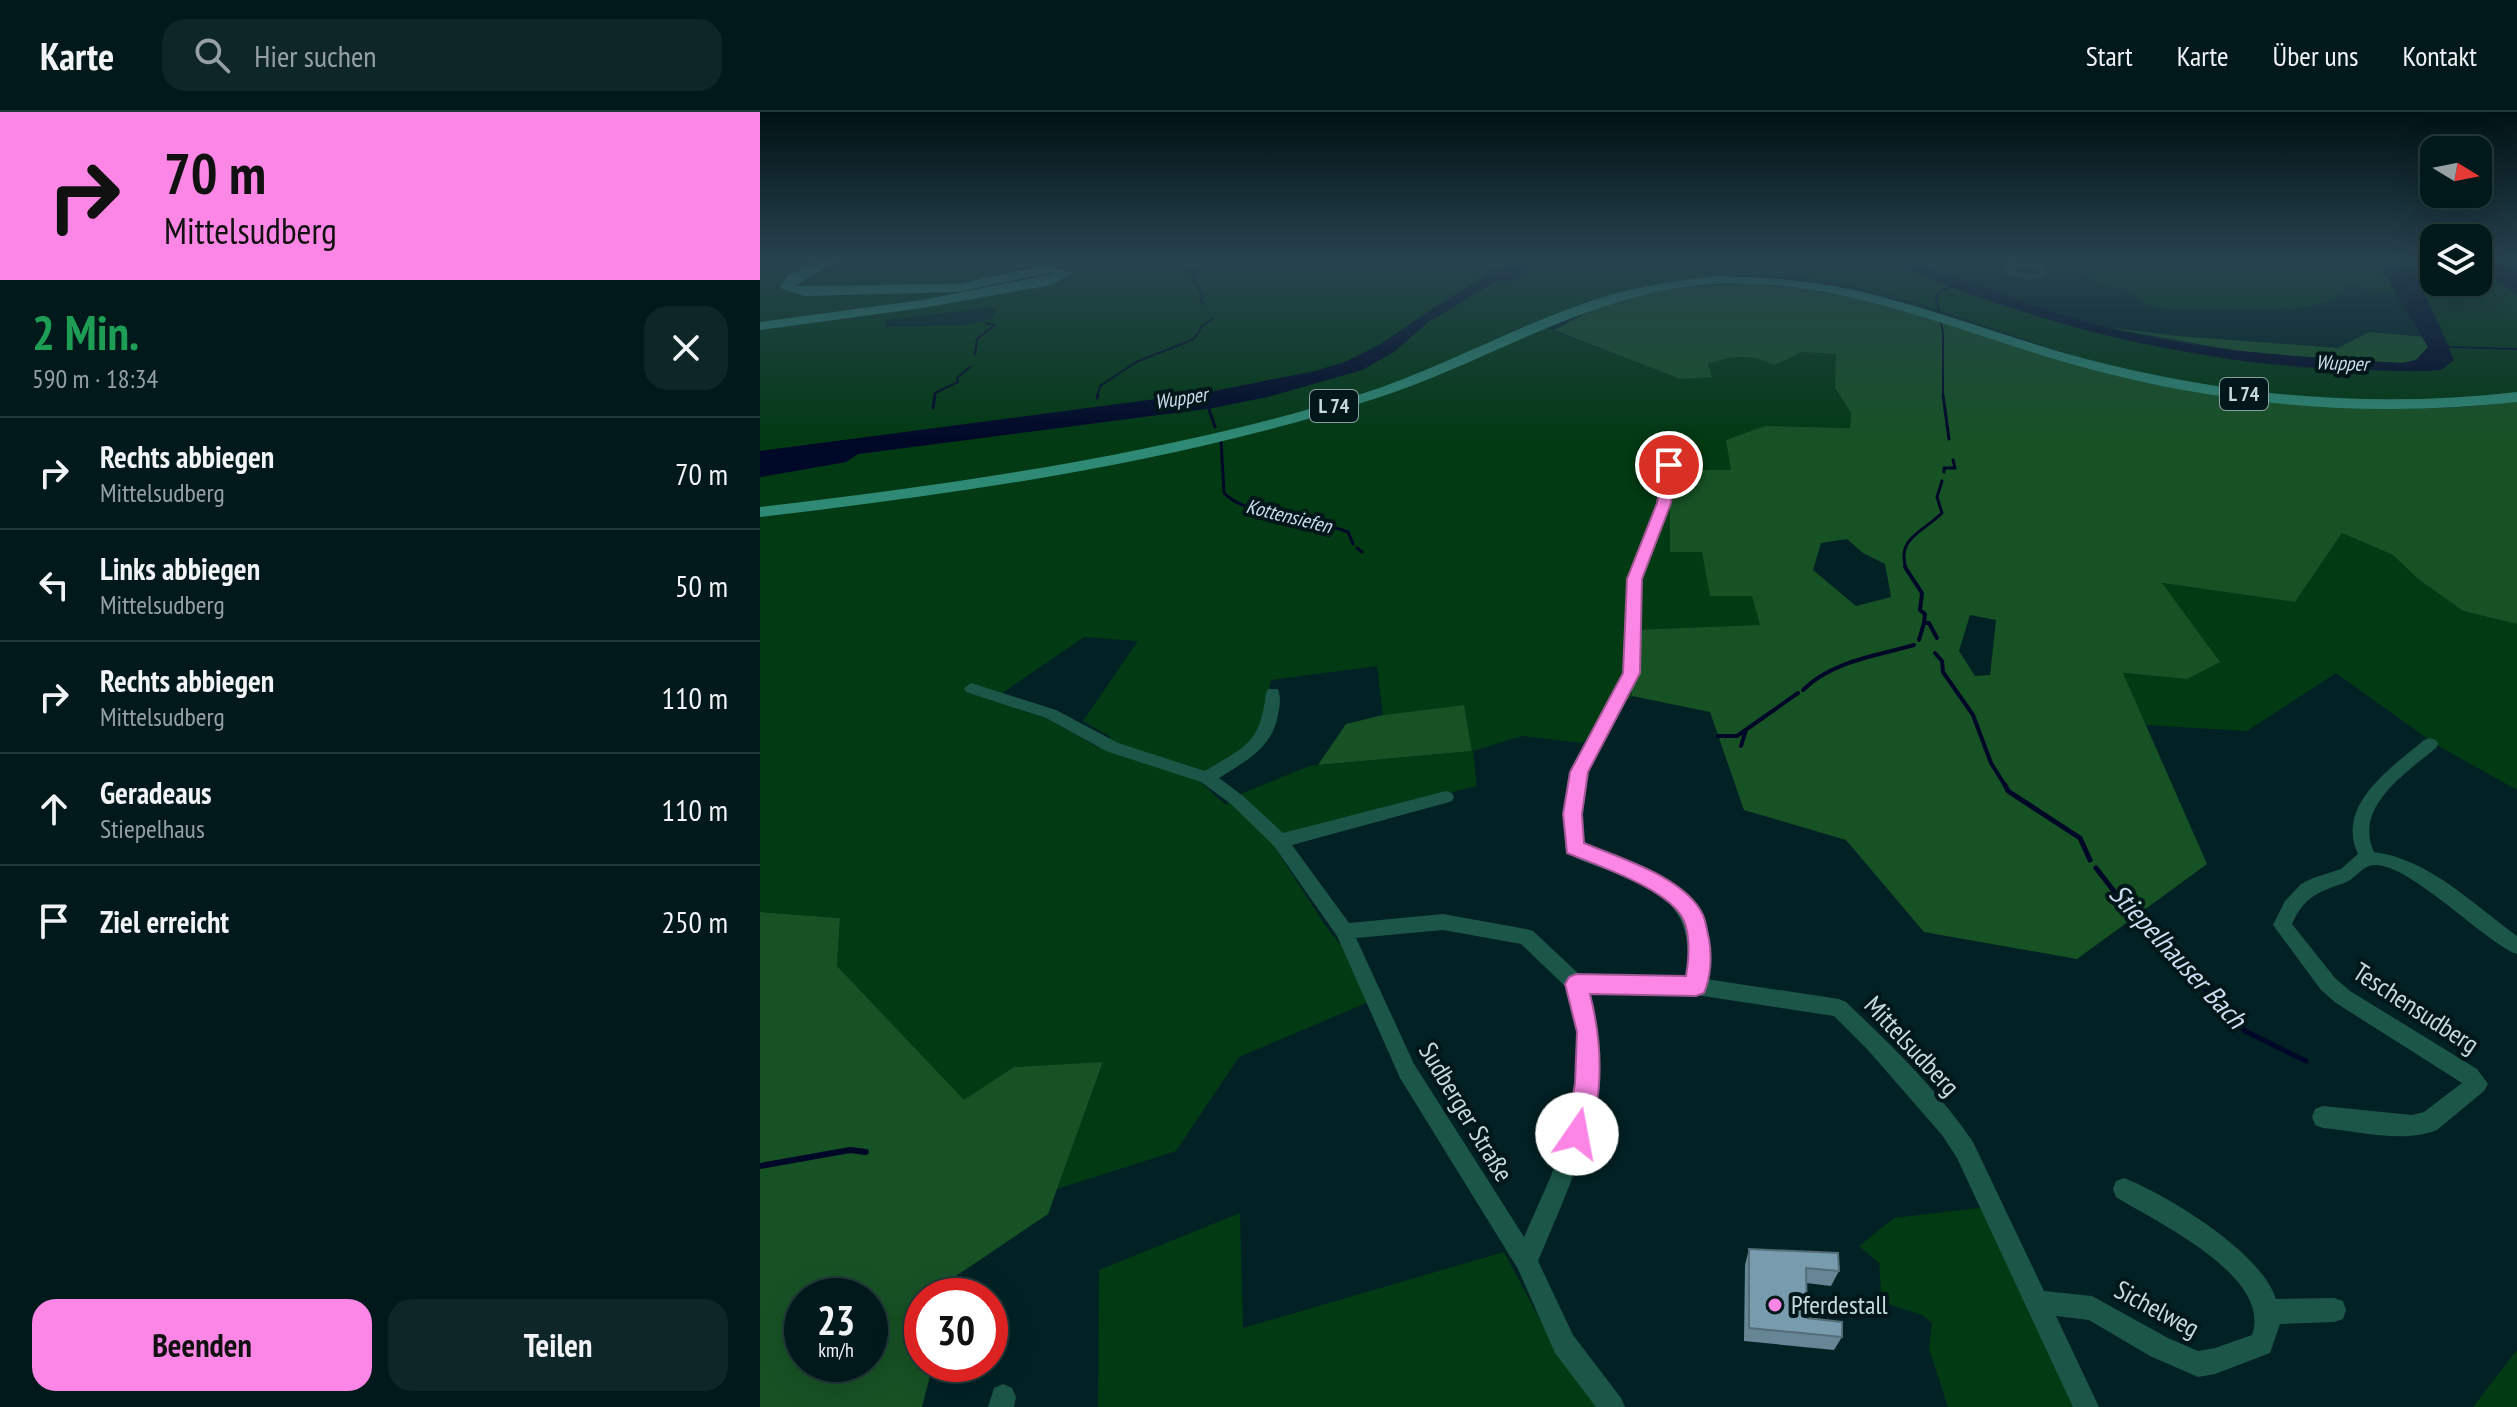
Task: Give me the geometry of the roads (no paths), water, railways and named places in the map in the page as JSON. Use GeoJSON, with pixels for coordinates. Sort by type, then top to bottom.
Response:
{"type":"FeatureCollection","features":[{"type":"Feature","properties":{"kind":"main road"},"geometry":{"type":"LineString","coordinates":[[760,326],[816,318]]}},
{"type":"Feature","properties":{"kind":"main road","name":"L 74"},"geometry":{"type":"LineString","coordinates":[[760,512],[1023,475],[1288,419],[1408,384],[1473,358],[1556,318]]}},
{"type":"Feature","properties":{"kind":"main road","name":"L 74"},"geometry":{"type":"LineString","coordinates":[[1946,318],[2113,370],[2194,387],[2272,398],[2409,405],[2517,397]]}},
{"type":"Feature","properties":{"kind":"street"},"geometry":{"type":"LineString","coordinates":[[1675,452],[1669,465],[1664,503],[1634,579],[1632,673],[1579,772],[1573,814],[1574,847],[1643,876],[1678,898],[1687,908],[1699,937],[1701,953],[1696,986]]}},
{"type":"Feature","properties":{"kind":"street","name":"Sudberger Straße"},"geometry":{"type":"LineString","coordinates":[[971,688],[1051,714],[1112,747],[1207,778],[1237,800],[1280,841],[1344,931],[1407,1071],[1526,1261],[1564,1344],[1612,1407]]}},
{"type":"Feature","properties":{"kind":"street"},"geometry":{"type":"LineString","coordinates":[[1207,778],[1263,740],[1269,726],[1273,693]]}},
{"type":"Feature","properties":{"kind":"street"},"geometry":{"type":"LineString","coordinates":[[2430,744],[2364,807],[2358,824],[2358,844],[2368,857],[2387,861],[2425,880],[2517,946]]}},
{"type":"Feature","properties":{"kind":"street"},"geometry":{"type":"LineString","coordinates":[[1280,841],[1446,797]]}},
{"type":"Feature","properties":{"kind":"street","name":"Teschensudberg"},"geometry":{"type":"LineString","coordinates":[[2323,1117],[2412,1126],[2429,1122],[2477,1084],[2470,1076],[2343,997],[2328,984],[2282,925],[2286,913],[2310,888],[2352,874],[2361,860],[2368,857]]}},
{"type":"Feature","properties":{"kind":"street"},"geometry":{"type":"LineString","coordinates":[[1344,931],[1443,922],[1526,937],[1576,984],[1589,1032],[1583,1114],[1571,1153],[1526,1261]]}},
{"type":"Feature","properties":{"kind":"street","name":"Mittelsudberg"},"geometry":{"type":"LineString","coordinates":[[1576,984],[1696,986],[1839,1008],[1874,1042],[1950,1127],[1992,1206],[2086,1407]]}},
{"type":"Feature","properties":{"kind":"street"},"geometry":{"type":"LineString","coordinates":[[2124,1189],[2242,1266],[2253,1278],[2269,1312],[2334,1310]]}},
{"type":"Feature","properties":{"kind":"street","name":"Sichelweg"},"geometry":{"type":"LineString","coordinates":[[2036,1302],[2092,1308],[2159,1347],[2198,1364],[2261,1344],[2268,1326],[2269,1312]]}},
{"type":"Feature","properties":{"kind":"water","name":"Wupper"},"geometry":{"type":"Polygon","coordinates":[[[1418,318],[1435,318],[1394,352],[1362,370],[1267,397],[1212,408],[858,454],[846,462],[760,477],[760,451],[1210,392],[1315,371],[1345,362],[1381,344],[1418,318]]]}},
{"type":"Feature","properties":{"kind":"water","name":"Wupper"},"geometry":{"type":"Polygon","coordinates":[[[2046,318],[2076,318],[2142,335],[2253,352],[2402,363],[2416,360],[2428,347],[2411,318],[2435,318],[2454,360],[2441,370],[2418,371],[2289,365],[2229,359],[2110,336],[2046,318]]]}},
{"type":"Feature","properties":{"kind":"waterway","name":"Stiepelhauser Bach"},"geometry":{"type":"LineString","coordinates":[[1940,318],[1943,395]]}},
{"type":"Feature","properties":{"kind":"waterway"},"geometry":{"type":"LineString","coordinates":[[1097,397],[1100,386],[1136,362],[1194,339],[1202,326],[1212,319]]}},
{"type":"Feature","properties":{"kind":"waterway"},"geometry":{"type":"LineString","coordinates":[[975,354],[977,339],[995,325],[986,323]]}},
{"type":"Feature","properties":{"kind":"waterway"},"geometry":{"type":"LineString","coordinates":[[2448,347],[2517,349]]}},
{"type":"Feature","properties":{"kind":"waterway"},"geometry":{"type":"LineString","coordinates":[[935,395],[958,382],[957,378],[970,367]]}},
{"type":"Feature","properties":{"kind":"waterway"},"geometry":{"type":"LineString","coordinates":[[933,408],[935,395]]}},
{"type":"Feature","properties":{"kind":"waterway","name":"Stiepelhauser Bach"},"geometry":{"type":"LineString","coordinates":[[1943,395],[1949,439]]}},
{"type":"Feature","properties":{"kind":"waterway","name":"Kottensiefen"},"geometry":{"type":"LineString","coordinates":[[1208,406],[1215,427]]}},
{"type":"Feature","properties":{"kind":"waterway","name":"Kottensiefen"},"geometry":{"type":"LineString","coordinates":[[1221,440],[1224,493],[1248,507],[1348,532],[1353,544]]}},
{"type":"Feature","properties":{"kind":"waterway","name":"Stiepelhauser Bach"},"geometry":{"type":"LineString","coordinates":[[1944,472],[1944,468],[1955,468],[1953,460]]}},
{"type":"Feature","properties":{"kind":"waterway","name":"Stiepelhauser Bach"},"geometry":{"type":"LineString","coordinates":[[1906,568],[1904,558],[1908,543],[1942,513],[1937,497],[1942,481]]}},
{"type":"Feature","properties":{"kind":"waterway","name":"Kottensiefen"},"geometry":{"type":"LineString","coordinates":[[1357,548],[1362,552]]}},
{"type":"Feature","properties":{"kind":"waterway","name":"Stiepelhauser Bach"},"geometry":{"type":"LineString","coordinates":[[1906,568],[1922,593],[1920,610],[1925,614],[1924,623]]}},
{"type":"Feature","properties":{"kind":"waterway"},"geometry":{"type":"LineString","coordinates":[[1919,640],[1924,623]]}},
{"type":"Feature","properties":{"kind":"waterway","name":"Stiepelhauser Bach"},"geometry":{"type":"LineString","coordinates":[[1924,623],[1929,623],[1937,638]]}},
{"type":"Feature","properties":{"kind":"waterway"},"geometry":{"type":"LineString","coordinates":[[1803,690],[1827,672],[1841,666],[1914,645]]}},
{"type":"Feature","properties":{"kind":"waterway","name":"Stiepelhauser Bach"},"geometry":{"type":"LineString","coordinates":[[1935,653],[1942,661],[1943,672],[1973,715],[1991,763],[2006,787]]}},
{"type":"Feature","properties":{"kind":"waterway"},"geometry":{"type":"LineString","coordinates":[[1718,736],[1737,736],[1798,693]]}},
{"type":"Feature","properties":{"kind":"waterway"},"geometry":{"type":"LineString","coordinates":[[1741,746],[1746,730]]}},
{"type":"Feature","properties":{"kind":"waterway","name":"Stiepelhauser Bach"},"geometry":{"type":"LineString","coordinates":[[2006,787],[2080,838],[2090,860]]}},
{"type":"Feature","properties":{"kind":"waterway","name":"Stiepelhauser Bach"},"geometry":{"type":"LineString","coordinates":[[2096,868],[2127,908],[2245,1031],[2306,1061]]}},
{"type":"Feature","properties":{"kind":"waterway"},"geometry":{"type":"LineString","coordinates":[[760,1166],[850,1150],[866,1152]]}},
{"type":"Feature","properties":{"kind":"place","name":"Pferdestall"},"geometry":{"type":"Point","coordinates":[1775,1305]}}]}
